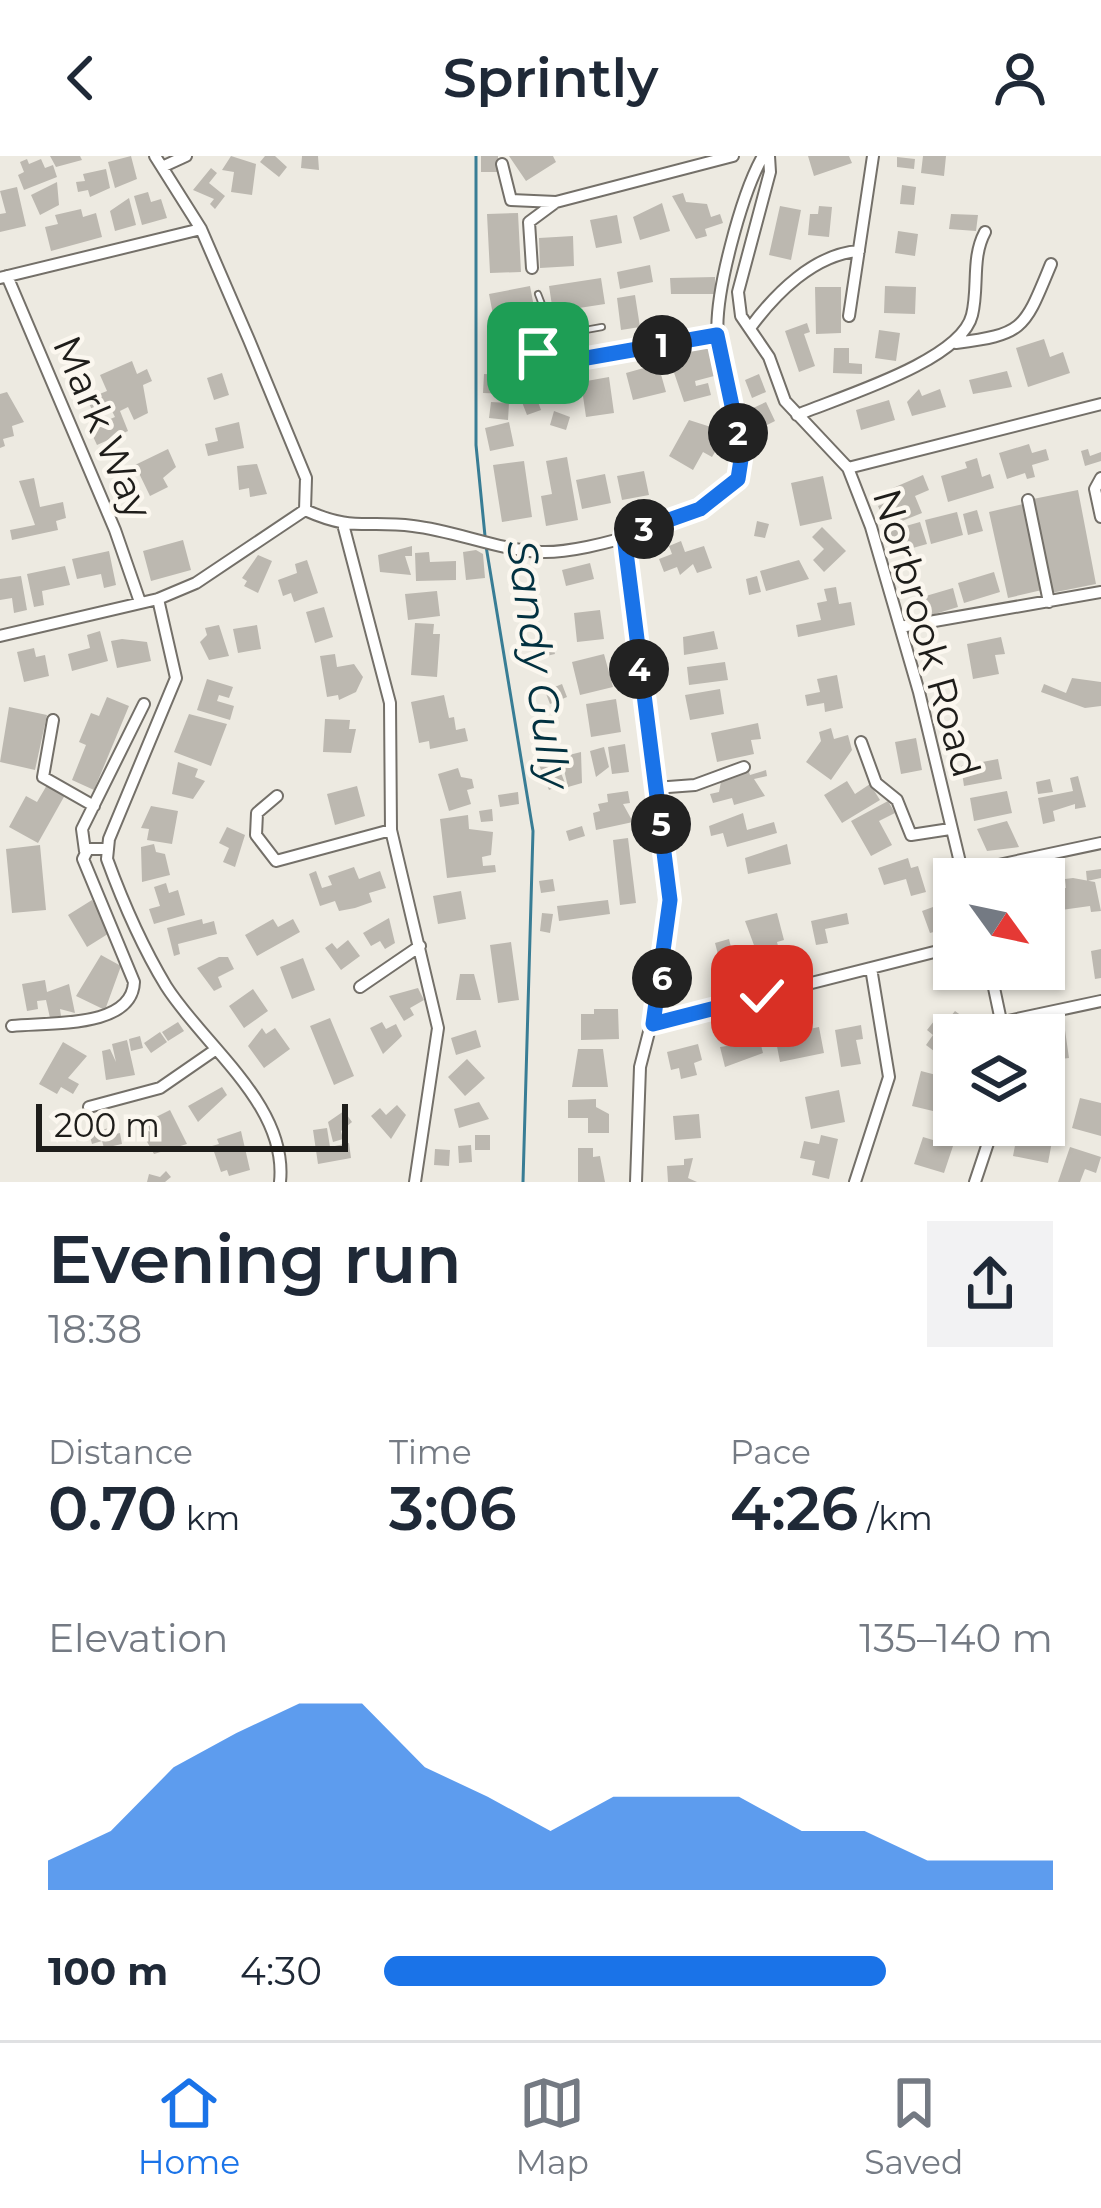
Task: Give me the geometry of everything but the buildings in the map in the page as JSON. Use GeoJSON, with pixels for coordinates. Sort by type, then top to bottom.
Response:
{"type":"FeatureCollection","features":[{"type":"Feature","properties":{"kind":"street"},"geometry":{"type":"LineString","coordinates":[[186,156],[159,162],[201,229],[306,478],[305,510]]}},
{"type":"Feature","properties":{"kind":"street"},"geometry":{"type":"LineString","coordinates":[[502,164],[511,200],[556,202],[733,156]]}},
{"type":"Feature","properties":{"kind":"street"},"geometry":{"type":"LineString","coordinates":[[305,510],[344,528],[379,523],[419,527],[538,552],[624,536],[700,509],[738,479],[742,453],[717,335],[747,193],[766,156]]}},
{"type":"Feature","properties":{"kind":"street","name":"Norbrook Road"},"geometry":{"type":"LineString","coordinates":[[766,156],[770,172],[738,292],[741,316],[797,415],[848,468],[900,627],[958,858]]}},
{"type":"Feature","properties":{"kind":"street"},"geometry":{"type":"LineString","coordinates":[[849,316],[873,156]]}},
{"type":"Feature","properties":{"kind":"street"},"geometry":{"type":"LineString","coordinates":[[532,268],[529,222],[556,202]]}},
{"type":"Feature","properties":{"kind":"street"},"geometry":{"type":"LineString","coordinates":[[4,277],[201,229]]}},
{"type":"Feature","properties":{"kind":"street"},"geometry":{"type":"LineString","coordinates":[[956,343],[972,314],[977,248],[985,232]]}},
{"type":"Feature","properties":{"kind":"street"},"geometry":{"type":"LineString","coordinates":[[750,328],[795,281],[834,256],[859,250]]}},
{"type":"Feature","properties":{"kind":"street"},"geometry":{"type":"LineString","coordinates":[[797,415],[956,343],[992,341],[1020,326],[1051,264]]}},
{"type":"Feature","properties":{"kind":"street","name":"Mark Way"},"geometry":{"type":"LineString","coordinates":[[4,277],[115,530],[140,602]]}},
{"type":"Feature","properties":{"kind":"street"},"geometry":{"type":"LineString","coordinates":[[564,362],[717,335]]}},
{"type":"Feature","properties":{"kind":"street"},"geometry":{"type":"LineString","coordinates":[[848,468],[1101,404]]}},
{"type":"Feature","properties":{"kind":"street"},"geometry":{"type":"LineString","coordinates":[[1101,478],[1095,489],[1101,517]]}},
{"type":"Feature","properties":{"kind":"street"},"geometry":{"type":"LineString","coordinates":[[1028,500],[1049,602]]}},
{"type":"Feature","properties":{"kind":"street"},"geometry":{"type":"LineString","coordinates":[[0,635],[158,599],[196,584],[305,510]]}},
{"type":"Feature","properties":{"kind":"street"},"geometry":{"type":"LineString","coordinates":[[344,528],[390,703],[391,830],[420,946],[438,1047],[415,1182]]}},
{"type":"Feature","properties":{"kind":"street"},"geometry":{"type":"LineString","coordinates":[[624,536],[670,900],[653,1024],[640,1067],[636,1182]]}},
{"type":"Feature","properties":{"kind":"street"},"geometry":{"type":"LineString","coordinates":[[900,627],[1101,592]]}},
{"type":"Feature","properties":{"kind":"street"},"geometry":{"type":"LineString","coordinates":[[158,599],[176,678],[106,849],[165,985],[272,1124],[281,1157],[280,1182]]}},
{"type":"Feature","properties":{"kind":"street"},"geometry":{"type":"LineString","coordinates":[[12,1026],[118,1013],[131,1000],[134,982],[85,851],[82,829],[144,704]]}},
{"type":"Feature","properties":{"kind":"street"},"geometry":{"type":"LineString","coordinates":[[53,720],[43,777],[94,806]]}},
{"type":"Feature","properties":{"kind":"street"},"geometry":{"type":"LineString","coordinates":[[861,742],[876,783],[897,800],[911,835],[950,830]]}},
{"type":"Feature","properties":{"kind":"street"},"geometry":{"type":"LineString","coordinates":[[655,788],[694,785],[744,767]]}},
{"type":"Feature","properties":{"kind":"street"},"geometry":{"type":"LineString","coordinates":[[277,796],[257,813],[256,835],[276,861],[391,830]]}},
{"type":"Feature","properties":{"kind":"street"},"geometry":{"type":"LineString","coordinates":[[1038,858],[1101,843]]}},
{"type":"Feature","properties":{"kind":"street"},"geometry":{"type":"LineString","coordinates":[[85,851],[106,849]]}},
{"type":"Feature","properties":{"kind":"street"},"geometry":{"type":"LineString","coordinates":[[360,987],[420,946]]}},
{"type":"Feature","properties":{"kind":"street"},"geometry":{"type":"LineString","coordinates":[[653,1024],[933,952]]}},
{"type":"Feature","properties":{"kind":"street"},"geometry":{"type":"LineString","coordinates":[[855,1182],[889,1077],[871,968]]}},
{"type":"Feature","properties":{"kind":"street"},"geometry":{"type":"LineString","coordinates":[[1056,1014],[1101,1001]]}},
{"type":"Feature","properties":{"kind":"street"},"geometry":{"type":"LineString","coordinates":[[88,1107],[160,1088],[214,1050]]}},
{"type":"Feature","properties":{"kind":"street"},"geometry":{"type":"LineString","coordinates":[[975,1182],[987,1146]]}},
{"type":"Feature","properties":{"kind":"lane"},"geometry":{"type":"LineString","coordinates":[[538,294],[564,362]]}},
{"type":"Feature","properties":{"kind":"lane"},"geometry":{"type":"LineString","coordinates":[[538,353],[538,340],[602,327]]}},
{"type":"Feature","properties":{"kind":"waterway","name":"Sandy Gully"},"geometry":{"type":"LineString","coordinates":[[476,156],[476,445],[485,536]]}},
{"type":"Feature","properties":{"kind":"waterway","name":"Sandy Gully"},"geometry":{"type":"LineString","coordinates":[[486,546],[533,831],[523,1182]]}},
{"type":"Feature","properties":{"kind":"route"},"geometry":{"type":"LineString","coordinates":[[538,353],[538,340],[551,336],[564,362],[717,335],[742,453],[738,479],[700,509],[624,536],[670,900],[668,942],[653,1024],[762,996]]}}]}
